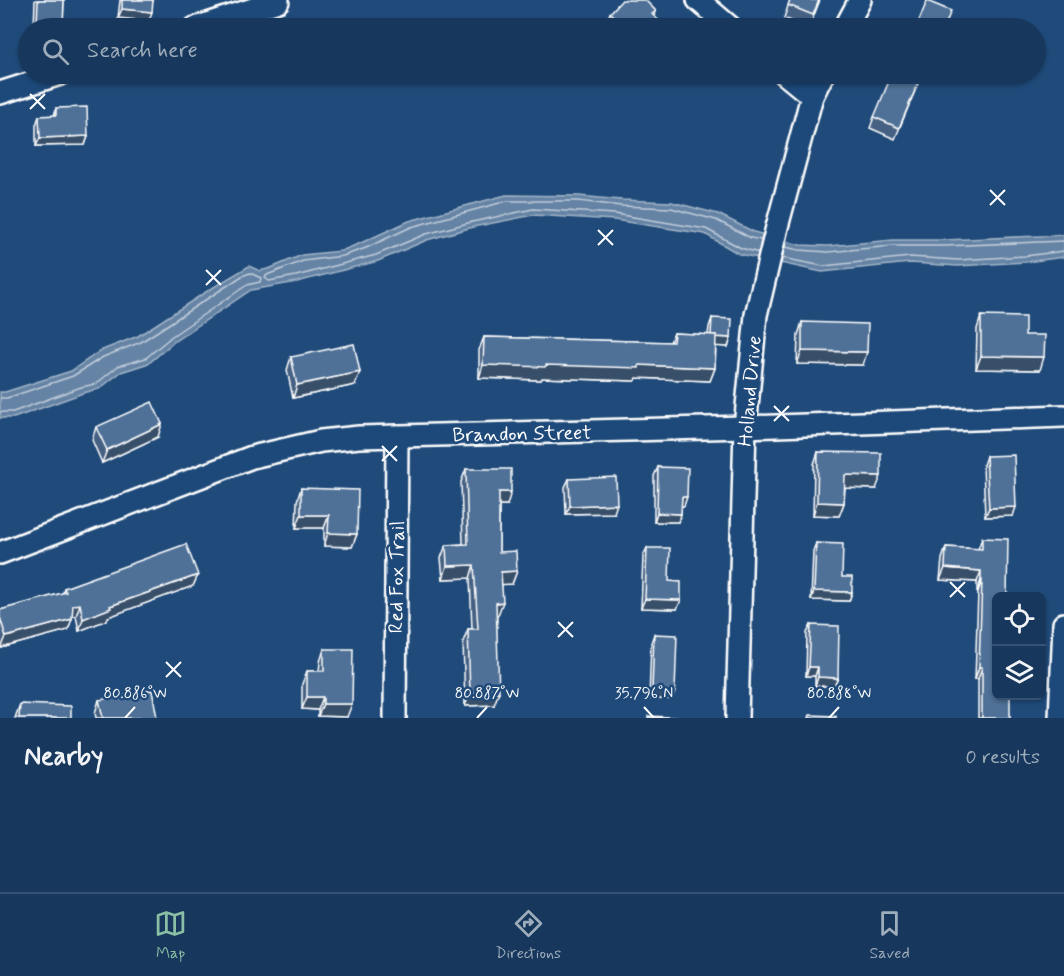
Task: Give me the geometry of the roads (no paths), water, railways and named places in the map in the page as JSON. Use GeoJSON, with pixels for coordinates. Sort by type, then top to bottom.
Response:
{"type":"FeatureCollection","features":[{"type":"Feature","properties":{"kind":"street"},"geometry":{"type":"LineString","coordinates":[[226,18],[278,0]]}},
{"type":"Feature","properties":{"kind":"street"},"geometry":{"type":"LineString","coordinates":[[698,0],[719,18]]}},
{"type":"Feature","properties":{"kind":"street"},"geometry":{"type":"LineString","coordinates":[[851,18],[860,0]]}},
{"type":"Feature","properties":{"kind":"street"},"geometry":{"type":"LineString","coordinates":[[0,93],[28,84]]}},
{"type":"Feature","properties":{"kind":"street"},"geometry":{"type":"LineString","coordinates":[[797,84],[812,96]]}},
{"type":"Feature","properties":{"kind":"street","name":"Holland Drive"},"geometry":{"type":"LineString","coordinates":[[737,718],[745,427],[756,315],[812,96],[818,84]]}},
{"type":"Feature","properties":{"kind":"street","name":"Brandon Street"},"geometry":{"type":"LineString","coordinates":[[0,553],[252,457],[321,441],[359,437],[1064,416]]}},
{"type":"Feature","properties":{"kind":"street","name":"Red Fox Trail"},"geometry":{"type":"LineString","coordinates":[[395,718],[397,436]]}},
{"type":"Feature","properties":{"kind":"street"},"geometry":{"type":"LineString","coordinates":[[1060,718],[1064,624]]}},
{"type":"Feature","properties":{"kind":"water"},"geometry":{"type":"Polygon","coordinates":[[[506,195],[579,196],[672,202],[718,214],[754,232],[800,245],[828,246],[893,240],[1064,235],[1064,257],[958,266],[910,263],[822,272],[739,254],[705,234],[614,220],[533,215],[473,227],[427,240],[378,261],[297,282],[251,290],[175,341],[149,363],[121,372],[99,389],[14,418],[0,418],[0,392],[71,371],[100,351],[138,336],[249,266],[260,271],[302,255],[341,251],[409,221],[506,195]]]}}]}
